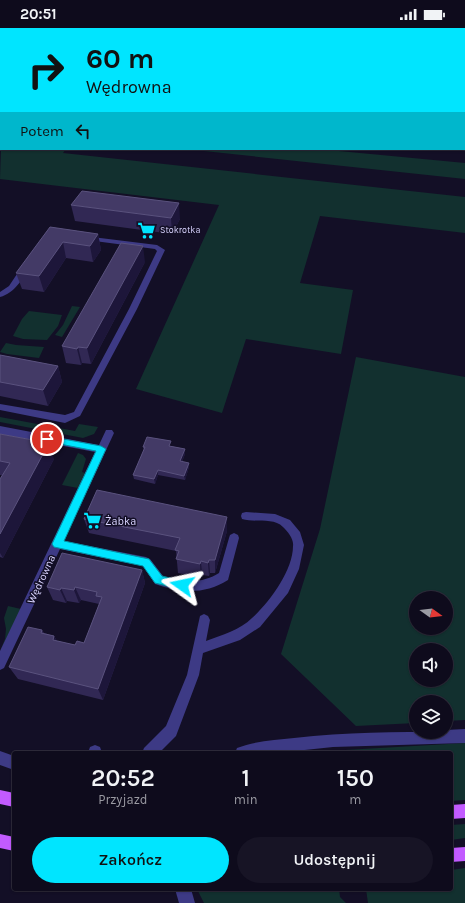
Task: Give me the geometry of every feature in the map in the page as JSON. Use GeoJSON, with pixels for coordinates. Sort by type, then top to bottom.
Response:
{"type":"FeatureCollection","features":[{"type":"Feature","properties":{"kind":"main road"},"geometry":{"type":"LineString","coordinates":[[0,797],[12,800]]}},
{"type":"Feature","properties":{"kind":"main road"},"geometry":{"type":"LineString","coordinates":[[453,812],[465,811]]}},
{"type":"Feature","properties":{"kind":"main road"},"geometry":{"type":"LineString","coordinates":[[0,842],[12,844]]}},
{"type":"Feature","properties":{"kind":"main road"},"geometry":{"type":"LineString","coordinates":[[453,855],[465,854]]}},
{"type":"Feature","properties":{"kind":"street"},"geometry":{"type":"LineString","coordinates":[[0,407],[65,419],[77,414],[133,309],[161,250],[157,248],[75,237]]}},
{"type":"Feature","properties":{"kind":"street"},"geometry":{"type":"LineString","coordinates":[[0,295],[10,290],[31,260]]}},
{"type":"Feature","properties":{"kind":"street"},"geometry":{"type":"LineString","coordinates":[[0,430],[101,449]]}},
{"type":"Feature","properties":{"kind":"street","name":"Wędrowna"},"geometry":{"type":"LineString","coordinates":[[0,664],[109,433]]}},
{"type":"Feature","properties":{"kind":"street"},"geometry":{"type":"LineString","coordinates":[[199,649],[236,636],[256,622],[284,589],[293,569],[299,545],[296,535],[286,523],[275,518],[246,516]]}},
{"type":"Feature","properties":{"kind":"street"},"geometry":{"type":"LineString","coordinates":[[57,544],[146,562],[159,580],[194,588],[211,584],[224,576],[234,538]]}},
{"type":"Feature","properties":{"kind":"street"},"geometry":{"type":"LineString","coordinates":[[152,751],[171,731],[193,675],[204,620]]}},
{"type":"Feature","properties":{"kind":"street"},"geometry":{"type":"LineString","coordinates":[[250,751],[261,748],[333,740],[465,736]]}},
{"type":"Feature","properties":{"kind":"street"},"geometry":{"type":"LineString","coordinates":[[0,758],[12,762]]}},
{"type":"Feature","properties":{"kind":"street"},"geometry":{"type":"LineString","coordinates":[[184,891],[188,903]]}},
{"type":"Feature","properties":{"kind":"green space"},"geometry":{"type":"Polygon","coordinates":[[[1,150],[65,150],[63,153],[465,197],[465,233],[320,216],[300,283],[353,290],[341,354],[246,339],[222,413],[136,389],[219,205],[0,179],[1,150]]]}},
{"type":"Feature","properties":{"kind":"green space"},"geometry":{"type":"Polygon","coordinates":[[[194,150],[328,150],[465,163],[465,179],[194,150]]]}},
{"type":"Feature","properties":{"kind":"green space"},"geometry":{"type":"Polygon","coordinates":[[[72,306],[80,307],[62,337],[55,335],[63,325],[72,306]]]}},
{"type":"Feature","properties":{"kind":"green space"},"geometry":{"type":"Polygon","coordinates":[[[29,311],[62,315],[58,326],[47,340],[23,339],[13,336],[22,319],[29,311]]]}},
{"type":"Feature","properties":{"kind":"green space"},"geometry":{"type":"Polygon","coordinates":[[[6,343],[44,347],[39,358],[0,352],[6,343]]]}},
{"type":"Feature","properties":{"kind":"green space"},"geometry":{"type":"Polygon","coordinates":[[[356,357],[465,377],[465,720],[453,721],[453,695],[409,695],[409,723],[356,726],[281,654],[320,529],[356,357]]]}},
{"type":"Feature","properties":{"kind":"green space"},"geometry":{"type":"Polygon","coordinates":[[[0,417],[75,431],[79,424],[98,427],[94,434],[83,438],[0,422],[0,417]]]}},
{"type":"Feature","properties":{"kind":"green space"},"geometry":{"type":"Polygon","coordinates":[[[78,453],[83,455],[86,459],[82,472],[85,473],[78,488],[62,485],[78,453]]]}},
{"type":"Feature","properties":{"kind":"green space"},"geometry":{"type":"Polygon","coordinates":[[[8,606],[21,609],[0,651],[5,639],[6,629],[4,618],[8,606]]]}},
{"type":"Feature","properties":{"kind":"green space"},"geometry":{"type":"Polygon","coordinates":[[[465,743],[465,800],[453,801],[453,751],[328,751],[465,743]]]}},
{"type":"Feature","properties":{"kind":"green space"},"geometry":{"type":"Polygon","coordinates":[[[465,824],[465,838],[453,840],[453,825],[465,824]]]}},
{"type":"Feature","properties":{"kind":"green space"},"geometry":{"type":"Polygon","coordinates":[[[465,868],[465,903],[368,903],[366,891],[453,891],[453,870],[465,868]]]}},
{"type":"Feature","properties":{"kind":"green space"},"geometry":{"type":"Polygon","coordinates":[[[198,891],[339,891],[340,897],[346,903],[204,903],[198,891]]]}},
{"type":"Feature","properties":{"kind":"building"},"geometry":{"type":"Polygon","coordinates":[[[82,191],[179,203],[171,218],[71,205],[82,191]]]}},
{"type":"Feature","properties":{"kind":"building"},"geometry":{"type":"Polygon","coordinates":[[[50,227],[98,234],[90,246],[63,242],[39,276],[16,273],[50,227]]]}},
{"type":"Feature","properties":{"kind":"building"},"geometry":{"type":"Polygon","coordinates":[[[121,243],[143,246],[87,348],[78,347],[77,349],[62,346],[121,243]]]}},
{"type":"Feature","properties":{"kind":"building"},"geometry":{"type":"Polygon","coordinates":[[[0,355],[58,366],[43,390],[0,382],[0,355]]]}},
{"type":"Feature","properties":{"kind":"building"},"geometry":{"type":"Polygon","coordinates":[[[0,434],[49,443],[0,534],[0,479],[10,463],[0,461],[0,434]]]}},
{"type":"Feature","properties":{"kind":"building"},"geometry":{"type":"Polygon","coordinates":[[[147,437],[171,441],[169,446],[185,449],[180,461],[189,463],[184,476],[158,470],[154,479],[133,475],[145,447],[143,447],[147,437]]]}},
{"type":"Feature","properties":{"kind":"building"},"geometry":{"type":"Polygon","coordinates":[[[97,490],[227,517],[215,560],[209,560],[208,563],[201,561],[200,564],[176,559],[179,551],[175,550],[180,538],[84,519],[97,490]]]}},
{"type":"Feature","properties":{"kind":"building"},"geometry":{"type":"Polygon","coordinates":[[[62,553],[142,570],[98,689],[9,667],[28,627],[42,630],[41,633],[54,636],[53,640],[75,645],[77,641],[84,643],[102,597],[96,596],[97,592],[75,587],[74,590],[61,588],[60,590],[47,587],[62,553]]]}},
{"type":"Feature","properties":{"kind":"place","name":"Stokrotka"},"geometry":{"type":"Point","coordinates":[147,230]}},
{"type":"Feature","properties":{"kind":"place","name":"Żabka"},"geometry":{"type":"Point","coordinates":[92,521]}},
{"type":"Feature","properties":{"kind":"route"},"geometry":{"type":"LineString","coordinates":[[47,439],[101,449],[57,544],[146,562],[159,580],[182,585]]}}]}
